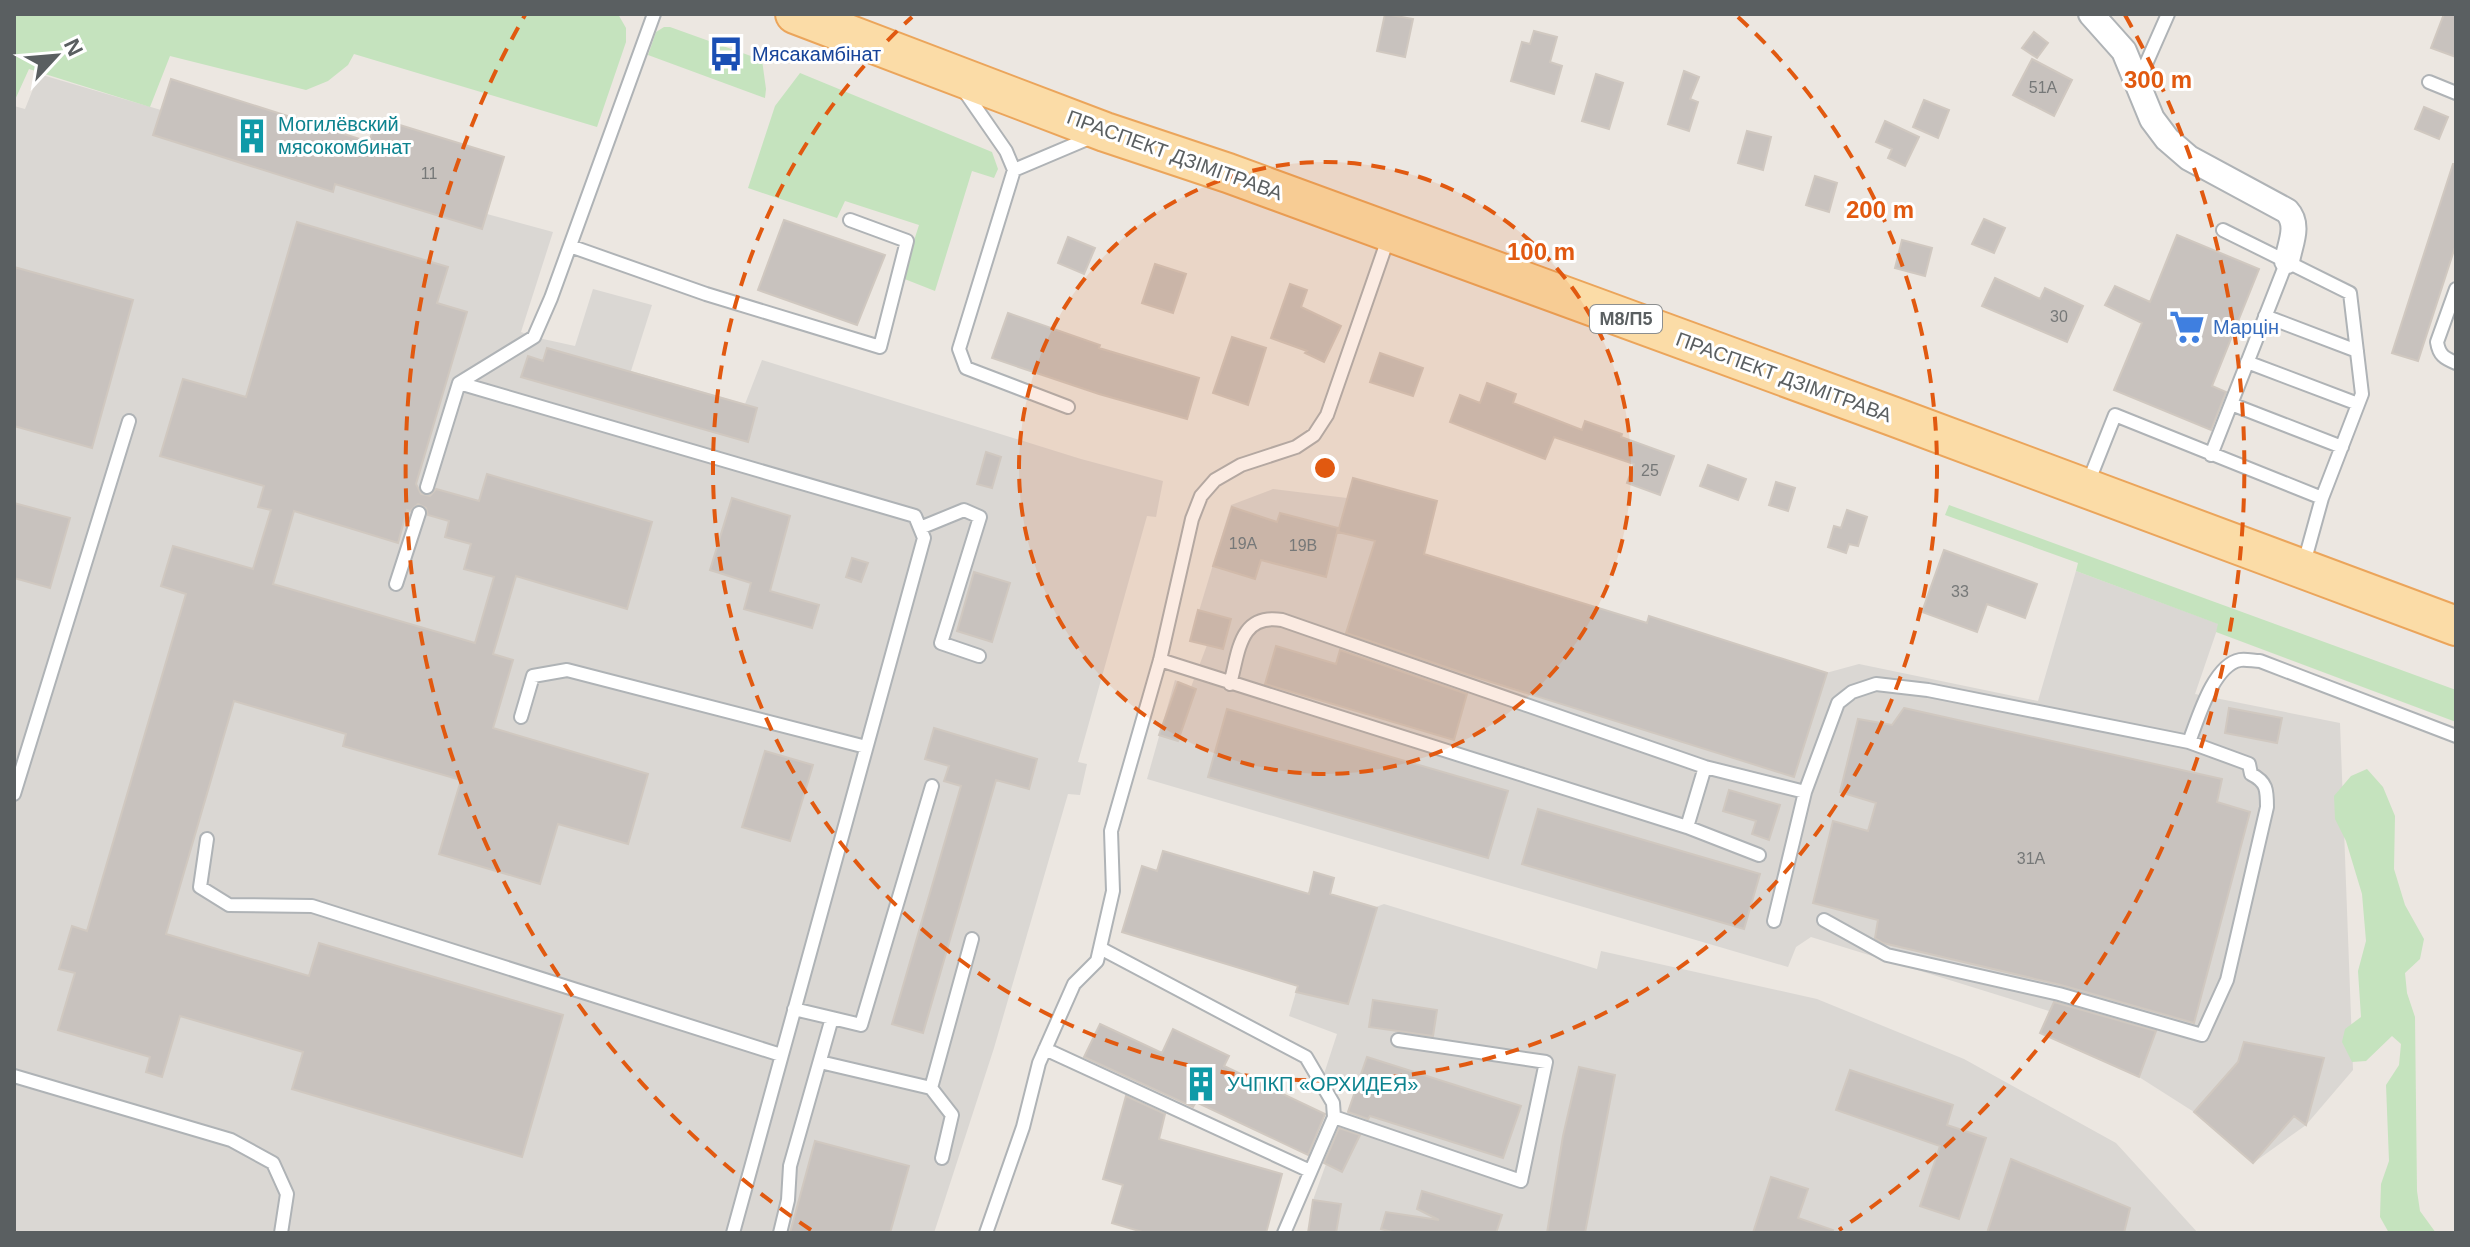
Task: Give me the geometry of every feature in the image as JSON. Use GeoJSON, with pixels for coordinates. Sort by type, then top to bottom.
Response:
{"type":"FeatureCollection","features":[{"type":"Feature","properties":{"kind":"main road","name":"ПРАСПЕКТ ДЗІМІТРАВА"},"geometry":{"type":"LineString","coordinates":[[795,14],[1105,132],[1228,173],[2456,626]]}},
{"type":"Feature","properties":{"kind":"street"},"geometry":{"type":"LineString","coordinates":[[2091,14],[2124,51],[2152,119],[2167,139],[2189,158],[2292,216],[2295,224],[2287,261]]}},
{"type":"Feature","properties":{"kind":"lane"},"geometry":{"type":"LineString","coordinates":[[427,487],[459,383],[534,337],[654,14]]}},
{"type":"Feature","properties":{"kind":"lane"},"geometry":{"type":"LineString","coordinates":[[2138,82],[2168,14]]}},
{"type":"Feature","properties":{"kind":"lane"},"geometry":{"type":"LineString","coordinates":[[952,73],[1006,151],[1014,170],[959,349],[966,368],[1068,407]]}},
{"type":"Feature","properties":{"kind":"lane"},"geometry":{"type":"LineString","coordinates":[[2429,82],[2456,93]]}},
{"type":"Feature","properties":{"kind":"lane"},"geometry":{"type":"LineString","coordinates":[[1014,170],[1105,132]]}},
{"type":"Feature","properties":{"kind":"lane"},"geometry":{"type":"LineString","coordinates":[[570,246],[706,294],[880,347],[907,241],[850,220]]}},
{"type":"Feature","properties":{"kind":"lane"},"geometry":{"type":"LineString","coordinates":[[2223,230],[2350,293],[2362,394],[2322,498],[2302,570]]}},
{"type":"Feature","properties":{"kind":"lane"},"geometry":{"type":"LineString","coordinates":[[986,1233],[1023,1127],[1039,1063],[1074,984],[1097,961],[1113,891],[1111,831],[1160,660],[1192,519],[1201,496],[1215,480],[1241,465],[1296,447],[1314,435],[1327,415],[1390,233]]}},
{"type":"Feature","properties":{"kind":"lane"},"geometry":{"type":"LineString","coordinates":[[2211,455],[2287,261]]}},
{"type":"Feature","properties":{"kind":"lane"},"geometry":{"type":"LineString","coordinates":[[2456,289],[2437,342],[2438,351],[2444,358],[2456,363]]}},
{"type":"Feature","properties":{"kind":"lane"},"geometry":{"type":"LineString","coordinates":[[2265,316],[2357,351]]}},
{"type":"Feature","properties":{"kind":"lane"},"geometry":{"type":"LineString","coordinates":[[2247,362],[2358,404]]}},
{"type":"Feature","properties":{"kind":"lane"},"geometry":{"type":"LineString","coordinates":[[459,383],[915,516],[924,538],[733,1233]]}},
{"type":"Feature","properties":{"kind":"lane"},"geometry":{"type":"LineString","coordinates":[[2231,404],[2342,447]]}},
{"type":"Feature","properties":{"kind":"lane"},"geometry":{"type":"LineString","coordinates":[[2086,489],[2115,415],[2322,498]]}},
{"type":"Feature","properties":{"kind":"lane"},"geometry":{"type":"LineString","coordinates":[[14,794],[129,421]]}},
{"type":"Feature","properties":{"kind":"lane"},"geometry":{"type":"LineString","coordinates":[[920,528],[964,510],[980,517],[941,643],[979,656]]}},
{"type":"Feature","properties":{"kind":"lane"},"geometry":{"type":"LineString","coordinates":[[396,584],[419,513]]}},
{"type":"Feature","properties":{"kind":"lane"},"geometry":{"type":"LineString","coordinates":[[1230,684],[1244,633],[1254,623],[1270,618],[1282,620],[1705,767],[1805,792]]}},
{"type":"Feature","properties":{"kind":"lane"},"geometry":{"type":"LineString","coordinates":[[1160,660],[1687,827],[1759,855]]}},
{"type":"Feature","properties":{"kind":"lane"},"geometry":{"type":"LineString","coordinates":[[2189,742],[2207,696],[2221,671],[2238,660],[2260,661],[2456,736]]}},
{"type":"Feature","properties":{"kind":"lane"},"geometry":{"type":"LineString","coordinates":[[521,717],[533,676],[567,670],[866,747]]}},
{"type":"Feature","properties":{"kind":"lane"},"geometry":{"type":"LineString","coordinates":[[1774,921],[1805,792],[1838,703],[1852,692],[1876,684],[1928,690],[2189,742],[2249,764],[2251,774],[2262,780],[2267,789],[2267,807],[2227,980],[2202,1035],[2059,994],[1887,955],[1824,920]]}},
{"type":"Feature","properties":{"kind":"lane"},"geometry":{"type":"LineString","coordinates":[[1687,827],[1705,767]]}},
{"type":"Feature","properties":{"kind":"lane"},"geometry":{"type":"LineString","coordinates":[[794,1009],[861,1025],[932,786]]}},
{"type":"Feature","properties":{"kind":"lane"},"geometry":{"type":"LineString","coordinates":[[207,839],[200,887],[229,905],[312,906],[781,1055]]}},
{"type":"Feature","properties":{"kind":"lane"},"geometry":{"type":"LineString","coordinates":[[931,1088],[972,939]]}},
{"type":"Feature","properties":{"kind":"lane"},"geometry":{"type":"LineString","coordinates":[[1100,948],[1306,1057],[1333,1103],[1334,1117],[1284,1233]]}},
{"type":"Feature","properties":{"kind":"lane"},"geometry":{"type":"LineString","coordinates":[[780,1233],[788,1200],[790,1166],[832,1018]]}},
{"type":"Feature","properties":{"kind":"lane"},"geometry":{"type":"LineString","coordinates":[[1334,1117],[1521,1181],[1546,1062],[1398,1040]]}},
{"type":"Feature","properties":{"kind":"lane"},"geometry":{"type":"LineString","coordinates":[[1045,1049],[1310,1171]]}},
{"type":"Feature","properties":{"kind":"lane"},"geometry":{"type":"LineString","coordinates":[[820,1062],[931,1088],[952,1115],[942,1158]]}},
{"type":"Feature","properties":{"kind":"lane"},"geometry":{"type":"LineString","coordinates":[[14,1076],[231,1140],[273,1163],[287,1194],[281,1233]]}},
{"type":"Feature","properties":{"kind":"shaded area"},"geometry":{"type":"Polygon","coordinates":[[[39,74],[161,110],[171,79],[369,142],[377,118],[504,157],[487,214],[553,232],[521,332],[575,346],[593,289],[652,305],[631,371],[745,404],[762,360],[1081,459],[1163,481],[1156,517],[1147,516],[1078,762],[1087,764],[1080,795],[1068,794],[994,1048],[934,1233],[14,1233],[14,106],[25,109],[39,74]]]}},
{"type":"Feature","properties":{"kind":"shaded area"},"geometry":{"type":"Polygon","coordinates":[[[1353,478],[1437,501],[1424,555],[1647,623],[1649,616],[1826,673],[1859,664],[2038,701],[2076,571],[2219,624],[2195,694],[2340,723],[2353,1070],[2306,1125],[2253,1163],[2194,1112],[2139,1077],[2040,1033],[2049,1011],[1811,937],[1796,947],[1788,967],[1147,779],[1175,680],[1191,687],[1207,645],[1190,641],[1231,505],[1273,489],[1347,498],[1353,478]]]}},
{"type":"Feature","properties":{"kind":"shaded area"},"geometry":{"type":"Polygon","coordinates":[[[1163,851],[1308,894],[1314,872],[1334,878],[1331,894],[1376,907],[1384,904],[1597,969],[1601,951],[1817,999],[1964,1059],[2116,1143],[2198,1233],[1308,1233],[1313,1200],[1343,1130],[1356,1088],[1324,1074],[1337,1034],[1289,1016],[1298,985],[1122,932],[1142,866],[1157,871],[1163,851]]]}},
{"type":"Feature","properties":{"kind":"green space"},"geometry":{"type":"Polygon","coordinates":[[[14,14],[618,14],[626,28],[626,42],[597,127],[354,54],[348,65],[328,81],[306,90],[170,56],[150,107],[29,69],[14,102],[14,14]]]}},
{"type":"Feature","properties":{"kind":"green space"},"geometry":{"type":"Polygon","coordinates":[[[664,27],[762,60],[765,98],[648,55],[656,32],[664,27]]]}},
{"type":"Feature","properties":{"kind":"green space"},"geometry":{"type":"Polygon","coordinates":[[[800,73],[992,152],[998,169],[994,178],[972,171],[935,291],[902,278],[919,225],[845,201],[837,218],[748,188],[775,106],[800,73]]]}},
{"type":"Feature","properties":{"kind":"green space"},"geometry":{"type":"Polygon","coordinates":[[[1949,505],[2456,690],[2456,722],[2216,632],[2218,624],[2076,571],[2078,563],[1945,515],[1949,505]]]}},
{"type":"Feature","properties":{"kind":"green space"},"geometry":{"type":"Polygon","coordinates":[[[2367,769],[2383,787],[2395,816],[2394,869],[2405,905],[2424,939],[2420,959],[2405,973],[2407,993],[2415,1017],[2417,1191],[2420,1211],[2436,1233],[2389,1233],[2380,1217],[2381,1184],[2389,1161],[2386,1085],[2399,1065],[2401,1044],[2392,1036],[2366,1061],[2352,1062],[2342,1042],[2345,1029],[2361,1017],[2358,971],[2366,941],[2362,894],[2346,841],[2335,819],[2334,796],[2351,776],[2367,769]]]}},
{"type":"Feature","properties":{"kind":"building"},"geometry":{"type":"Polygon","coordinates":[[[1385,14],[1413,19],[1405,57],[1377,51],[1385,14]]]}},
{"type":"Feature","properties":{"kind":"building"},"geometry":{"type":"Polygon","coordinates":[[[2444,14],[2456,14],[2456,57],[2431,48],[2444,14]]]}},
{"type":"Feature","properties":{"kind":"building"},"geometry":{"type":"Polygon","coordinates":[[[1534,31],[1557,37],[1550,62],[1562,66],[1554,94],[1511,81],[1522,42],[1530,44],[1534,31]]]}},
{"type":"Feature","properties":{"kind":"building"},"geometry":{"type":"Polygon","coordinates":[[[2034,32],[2048,43],[2037,58],[2022,48],[2034,32]]]}},
{"type":"Feature","properties":{"kind":"building"},"geometry":{"type":"Polygon","coordinates":[[[2032,59],[2072,80],[2054,116],[2013,95],[2032,59]]]}},
{"type":"Feature","properties":{"kind":"building"},"geometry":{"type":"Polygon","coordinates":[[[1684,71],[1699,77],[1690,99],[1698,102],[1689,131],[1668,124],[1684,71]]]}},
{"type":"Feature","properties":{"kind":"building"},"geometry":{"type":"Polygon","coordinates":[[[1596,74],[1623,83],[1609,129],[1582,121],[1596,74]]]}},
{"type":"Feature","properties":{"kind":"building"},"geometry":{"type":"Polygon","coordinates":[[[171,79],[369,142],[377,118],[504,157],[482,229],[335,184],[333,192],[153,135],[171,79]]]}},
{"type":"Feature","properties":{"kind":"building"},"geometry":{"type":"Polygon","coordinates":[[[1924,100],[1949,110],[1938,138],[1913,127],[1924,100]]]}},
{"type":"Feature","properties":{"kind":"building"},"geometry":{"type":"Polygon","coordinates":[[[2424,107],[2448,117],[2439,139],[2415,129],[2424,107]]]}},
{"type":"Feature","properties":{"kind":"building"},"geometry":{"type":"Polygon","coordinates":[[[1885,121],[1919,137],[1905,166],[1888,158],[1892,149],[1876,142],[1885,121]]]}},
{"type":"Feature","properties":{"kind":"building"},"geometry":{"type":"Polygon","coordinates":[[[1747,131],[1771,137],[1763,170],[1738,163],[1747,131]]]}},
{"type":"Feature","properties":{"kind":"building"},"geometry":{"type":"Polygon","coordinates":[[[2453,164],[2456,164],[2456,244],[2418,361],[2392,353],[2453,164]]]}},
{"type":"Feature","properties":{"kind":"building"},"geometry":{"type":"Polygon","coordinates":[[[1815,176],[1837,183],[1829,212],[1806,205],[1815,176]]]}},
{"type":"Feature","properties":{"kind":"building"},"geometry":{"type":"Polygon","coordinates":[[[1984,219],[2005,228],[1994,253],[1972,244],[1984,219]]]}},
{"type":"Feature","properties":{"kind":"building"},"geometry":{"type":"Polygon","coordinates":[[[784,220],[885,255],[857,325],[758,290],[784,220]]]}},
{"type":"Feature","properties":{"kind":"building"},"geometry":{"type":"Polygon","coordinates":[[[297,222],[448,267],[437,303],[467,312],[416,484],[421,494],[430,496],[436,489],[479,501],[487,474],[652,522],[627,609],[516,576],[493,654],[513,660],[493,728],[648,774],[628,844],[558,824],[540,884],[439,854],[461,780],[343,746],[346,734],[234,701],[166,934],[309,976],[319,943],[563,1015],[522,1157],[292,1089],[303,1052],[180,1016],[162,1077],[146,1072],[150,1057],[58,1030],[75,973],[59,969],[72,926],[87,931],[186,594],[161,586],[173,546],[253,569],[271,510],[258,507],[264,486],[160,456],[183,379],[246,397],[297,222]],[[418,504],[407,510],[398,543],[294,511],[273,584],[475,643],[494,577],[464,569],[471,544],[445,537],[449,521],[428,515],[426,508],[418,504]]]}},
{"type":"Feature","properties":{"kind":"building","name":"Марцін"},"geometry":{"type":"Polygon","coordinates":[[[2177,235],[2259,269],[2212,386],[2226,392],[2211,430],[2114,390],[2142,323],[2105,305],[2115,286],[2150,302],[2177,235]]]}},
{"type":"Feature","properties":{"kind":"building"},"geometry":{"type":"Polygon","coordinates":[[[1068,237],[1095,248],[1084,274],[1058,263],[1068,237]]]}},
{"type":"Feature","properties":{"kind":"building"},"geometry":{"type":"Polygon","coordinates":[[[1902,240],[1932,248],[1925,276],[1895,268],[1902,240]]]}},
{"type":"Feature","properties":{"kind":"building"},"geometry":{"type":"Polygon","coordinates":[[[1155,264],[1186,274],[1173,313],[1142,303],[1155,264]]]}},
{"type":"Feature","properties":{"kind":"building"},"geometry":{"type":"Polygon","coordinates":[[[14,267],[133,300],[92,448],[14,426],[14,267]]]}},
{"type":"Feature","properties":{"kind":"building"},"geometry":{"type":"Polygon","coordinates":[[[1995,278],[2040,299],[2045,288],[2083,306],[2067,342],[1982,306],[1995,278]]]}},
{"type":"Feature","properties":{"kind":"building"},"geometry":{"type":"Polygon","coordinates":[[[1290,284],[1307,290],[1301,307],[1341,326],[1324,362],[1305,353],[1307,351],[1271,338],[1290,284]]]}},
{"type":"Feature","properties":{"kind":"building"},"geometry":{"type":"Polygon","coordinates":[[[1008,313],[1100,345],[1099,348],[1199,378],[1187,419],[1099,394],[992,358],[1008,313]]]}},
{"type":"Feature","properties":{"kind":"building"},"geometry":{"type":"Polygon","coordinates":[[[1232,337],[1266,348],[1248,405],[1213,393],[1232,337]]]}},
{"type":"Feature","properties":{"kind":"building"},"geometry":{"type":"Polygon","coordinates":[[[547,348],[757,408],[748,442],[521,377],[528,356],[543,361],[547,348]]]}},
{"type":"Feature","properties":{"kind":"building"},"geometry":{"type":"Polygon","coordinates":[[[1380,353],[1423,368],[1413,396],[1370,382],[1380,353]]]}},
{"type":"Feature","properties":{"kind":"building"},"geometry":{"type":"Polygon","coordinates":[[[1487,383],[1516,394],[1513,403],[1582,430],[1585,421],[1674,456],[1660,495],[1627,483],[1634,464],[1554,437],[1545,459],[1450,422],[1460,395],[1480,403],[1487,383]]]}},
{"type":"Feature","properties":{"kind":"building"},"geometry":{"type":"Polygon","coordinates":[[[986,452],[1001,457],[992,488],[977,484],[986,452]]]}},
{"type":"Feature","properties":{"kind":"building"},"geometry":{"type":"Polygon","coordinates":[[[1708,465],[1746,479],[1738,500],[1700,486],[1708,465]]]}},
{"type":"Feature","properties":{"kind":"building"},"geometry":{"type":"Polygon","coordinates":[[[1353,478],[1437,501],[1424,554],[1647,623],[1649,616],[1827,673],[1794,777],[1346,633],[1375,541],[1338,532],[1353,478]]]}},
{"type":"Feature","properties":{"kind":"building"},"geometry":{"type":"Polygon","coordinates":[[[1776,482],[1795,488],[1788,511],[1769,505],[1776,482]]]}},
{"type":"Feature","properties":{"kind":"building"},"geometry":{"type":"Polygon","coordinates":[[[732,498],[790,516],[770,591],[819,605],[812,628],[744,609],[751,583],[710,570],[732,498]]]}},
{"type":"Feature","properties":{"kind":"building"},"geometry":{"type":"Polygon","coordinates":[[[14,503],[70,518],[50,588],[14,578],[14,503]]]}},
{"type":"Feature","properties":{"kind":"building"},"geometry":{"type":"Polygon","coordinates":[[[1232,507],[1277,522],[1280,513],[1338,528],[1326,577],[1261,560],[1255,579],[1213,566],[1232,507]]]}},
{"type":"Feature","properties":{"kind":"building"},"geometry":{"type":"Polygon","coordinates":[[[1847,510],[1867,517],[1858,546],[1849,544],[1846,553],[1828,547],[1834,526],[1841,528],[1847,510]]]}},
{"type":"Feature","properties":{"kind":"building"},"geometry":{"type":"Polygon","coordinates":[[[1944,550],[2037,584],[2025,618],[1987,604],[1977,632],[1922,612],[1944,550]]]}},
{"type":"Feature","properties":{"kind":"building"},"geometry":{"type":"Polygon","coordinates":[[[852,558],[868,563],[861,582],[846,577],[852,558]]]}},
{"type":"Feature","properties":{"kind":"building"},"geometry":{"type":"Polygon","coordinates":[[[974,572],[1010,583],[992,642],[957,631],[974,572]]]}},
{"type":"Feature","properties":{"kind":"building"},"geometry":{"type":"Polygon","coordinates":[[[1198,610],[1231,619],[1223,649],[1190,641],[1198,610]]]}},
{"type":"Feature","properties":{"kind":"building"},"geometry":{"type":"Polygon","coordinates":[[[1276,646],[1336,664],[1340,650],[1467,694],[1454,740],[1265,684],[1276,646]]]}},
{"type":"Feature","properties":{"kind":"building"},"geometry":{"type":"Polygon","coordinates":[[[1178,682],[1196,689],[1178,741],[1159,735],[1178,682]]]}},
{"type":"Feature","properties":{"kind":"building"},"geometry":{"type":"Polygon","coordinates":[[[1904,708],[2222,779],[2217,802],[2250,812],[2194,1023],[2061,985],[1883,943],[1875,938],[1878,920],[1813,903],[1833,821],[1868,831],[1876,803],[1840,792],[1858,719],[1892,725],[1904,708]]]}},
{"type":"Feature","properties":{"kind":"building"},"geometry":{"type":"Polygon","coordinates":[[[2229,708],[2282,718],[2277,743],[2225,733],[2229,708]]]}},
{"type":"Feature","properties":{"kind":"building"},"geometry":{"type":"Polygon","coordinates":[[[1227,709],[1508,791],[1488,858],[1208,777],[1227,709]]]}},
{"type":"Feature","properties":{"kind":"building"},"geometry":{"type":"Polygon","coordinates":[[[934,728],[1037,759],[1029,789],[996,780],[923,1033],[892,1024],[961,786],[944,781],[949,766],[925,759],[934,728]]]}},
{"type":"Feature","properties":{"kind":"building"},"geometry":{"type":"Polygon","coordinates":[[[765,751],[813,765],[790,841],[742,827],[765,751]]]}},
{"type":"Feature","properties":{"kind":"building"},"geometry":{"type":"Polygon","coordinates":[[[1729,790],[1780,805],[1769,840],[1752,834],[1756,821],[1723,811],[1729,790]]]}},
{"type":"Feature","properties":{"kind":"building"},"geometry":{"type":"Polygon","coordinates":[[[1538,809],[1760,874],[1744,929],[1522,864],[1538,809]]]}},
{"type":"Feature","properties":{"kind":"building"},"geometry":{"type":"Polygon","coordinates":[[[1163,851],[1309,894],[1314,872],[1334,878],[1330,894],[1377,908],[1348,1004],[1296,992],[1298,986],[1122,932],[1142,866],[1157,871],[1163,851]]]}},
{"type":"Feature","properties":{"kind":"building"},"geometry":{"type":"Polygon","coordinates":[[[1373,1000],[1437,1010],[1433,1036],[1369,1027],[1373,1000]]]}},
{"type":"Feature","properties":{"kind":"building"},"geometry":{"type":"Polygon","coordinates":[[[2054,1002],[2156,1031],[2139,1077],[2040,1033],[2054,1002]]]}},
{"type":"Feature","properties":{"kind":"building","name":"УЧПКП «ОРХИДЕЯ»"},"geometry":{"type":"Polygon","coordinates":[[[1100,1024],[1162,1053],[1173,1029],[1229,1056],[1224,1066],[1325,1114],[1308,1155],[1196,1102],[1193,1107],[1084,1057],[1100,1024]]]}},
{"type":"Feature","properties":{"kind":"building"},"geometry":{"type":"Polygon","coordinates":[[[2244,1042],[2324,1058],[2306,1125],[2294,1116],[2253,1163],[2194,1112],[2238,1062],[2244,1042]]]}},
{"type":"Feature","properties":{"kind":"building"},"geometry":{"type":"Polygon","coordinates":[[[1367,1057],[1521,1106],[1503,1158],[1370,1116],[1368,1119],[1348,1112],[1367,1057]]]}},
{"type":"Feature","properties":{"kind":"building"},"geometry":{"type":"Polygon","coordinates":[[[1579,1067],[1615,1075],[1585,1233],[1547,1233],[1563,1136],[1579,1067]]]}},
{"type":"Feature","properties":{"kind":"building"},"geometry":{"type":"Polygon","coordinates":[[[1850,1070],[1953,1105],[1947,1125],[1986,1138],[1959,1219],[1920,1206],[1940,1146],[1836,1110],[1850,1070]]]}},
{"type":"Feature","properties":{"kind":"building"},"geometry":{"type":"Polygon","coordinates":[[[1126,1096],[1165,1114],[1159,1139],[1282,1174],[1266,1233],[1146,1233],[1112,1223],[1123,1185],[1103,1179],[1126,1096]]]}},
{"type":"Feature","properties":{"kind":"building"},"geometry":{"type":"Polygon","coordinates":[[[1339,1128],[1360,1135],[1342,1172],[1324,1163],[1339,1128]]]}},
{"type":"Feature","properties":{"kind":"building"},"geometry":{"type":"Polygon","coordinates":[[[815,1141],[909,1166],[890,1233],[790,1233],[815,1141]]]}},
{"type":"Feature","properties":{"kind":"building"},"geometry":{"type":"Polygon","coordinates":[[[2011,1159],[2130,1208],[2124,1233],[1987,1233],[2011,1159]]]}},
{"type":"Feature","properties":{"kind":"building"},"geometry":{"type":"Polygon","coordinates":[[[1771,1177],[1808,1189],[1798,1218],[1833,1230],[1832,1233],[1753,1233],[1771,1177]]]}},
{"type":"Feature","properties":{"kind":"building"},"geometry":{"type":"Polygon","coordinates":[[[1422,1191],[1502,1215],[1496,1233],[1396,1233],[1381,1229],[1386,1212],[1439,1220],[1417,1209],[1422,1191]]]}},
{"type":"Feature","properties":{"kind":"building"},"geometry":{"type":"Polygon","coordinates":[[[1313,1200],[1341,1204],[1336,1233],[1308,1233],[1313,1200]]]}},
{"type":"Feature","properties":{"kind":"place","name":"Мясакамбінат"},"geometry":{"type":"Point","coordinates":[726,54]}},
{"type":"Feature","properties":{"kind":"place","name":"Могилёвский мясокомбинат"},"geometry":{"type":"Point","coordinates":[252,136]}},
{"type":"Feature","properties":{"kind":"place","name":"Марцін"},"geometry":{"type":"Point","coordinates":[2187,327]}},
{"type":"Feature","properties":{"kind":"place","name":"УЧПКП «ОРХИДЕЯ»"},"geometry":{"type":"Point","coordinates":[1201,1084]}}]}
